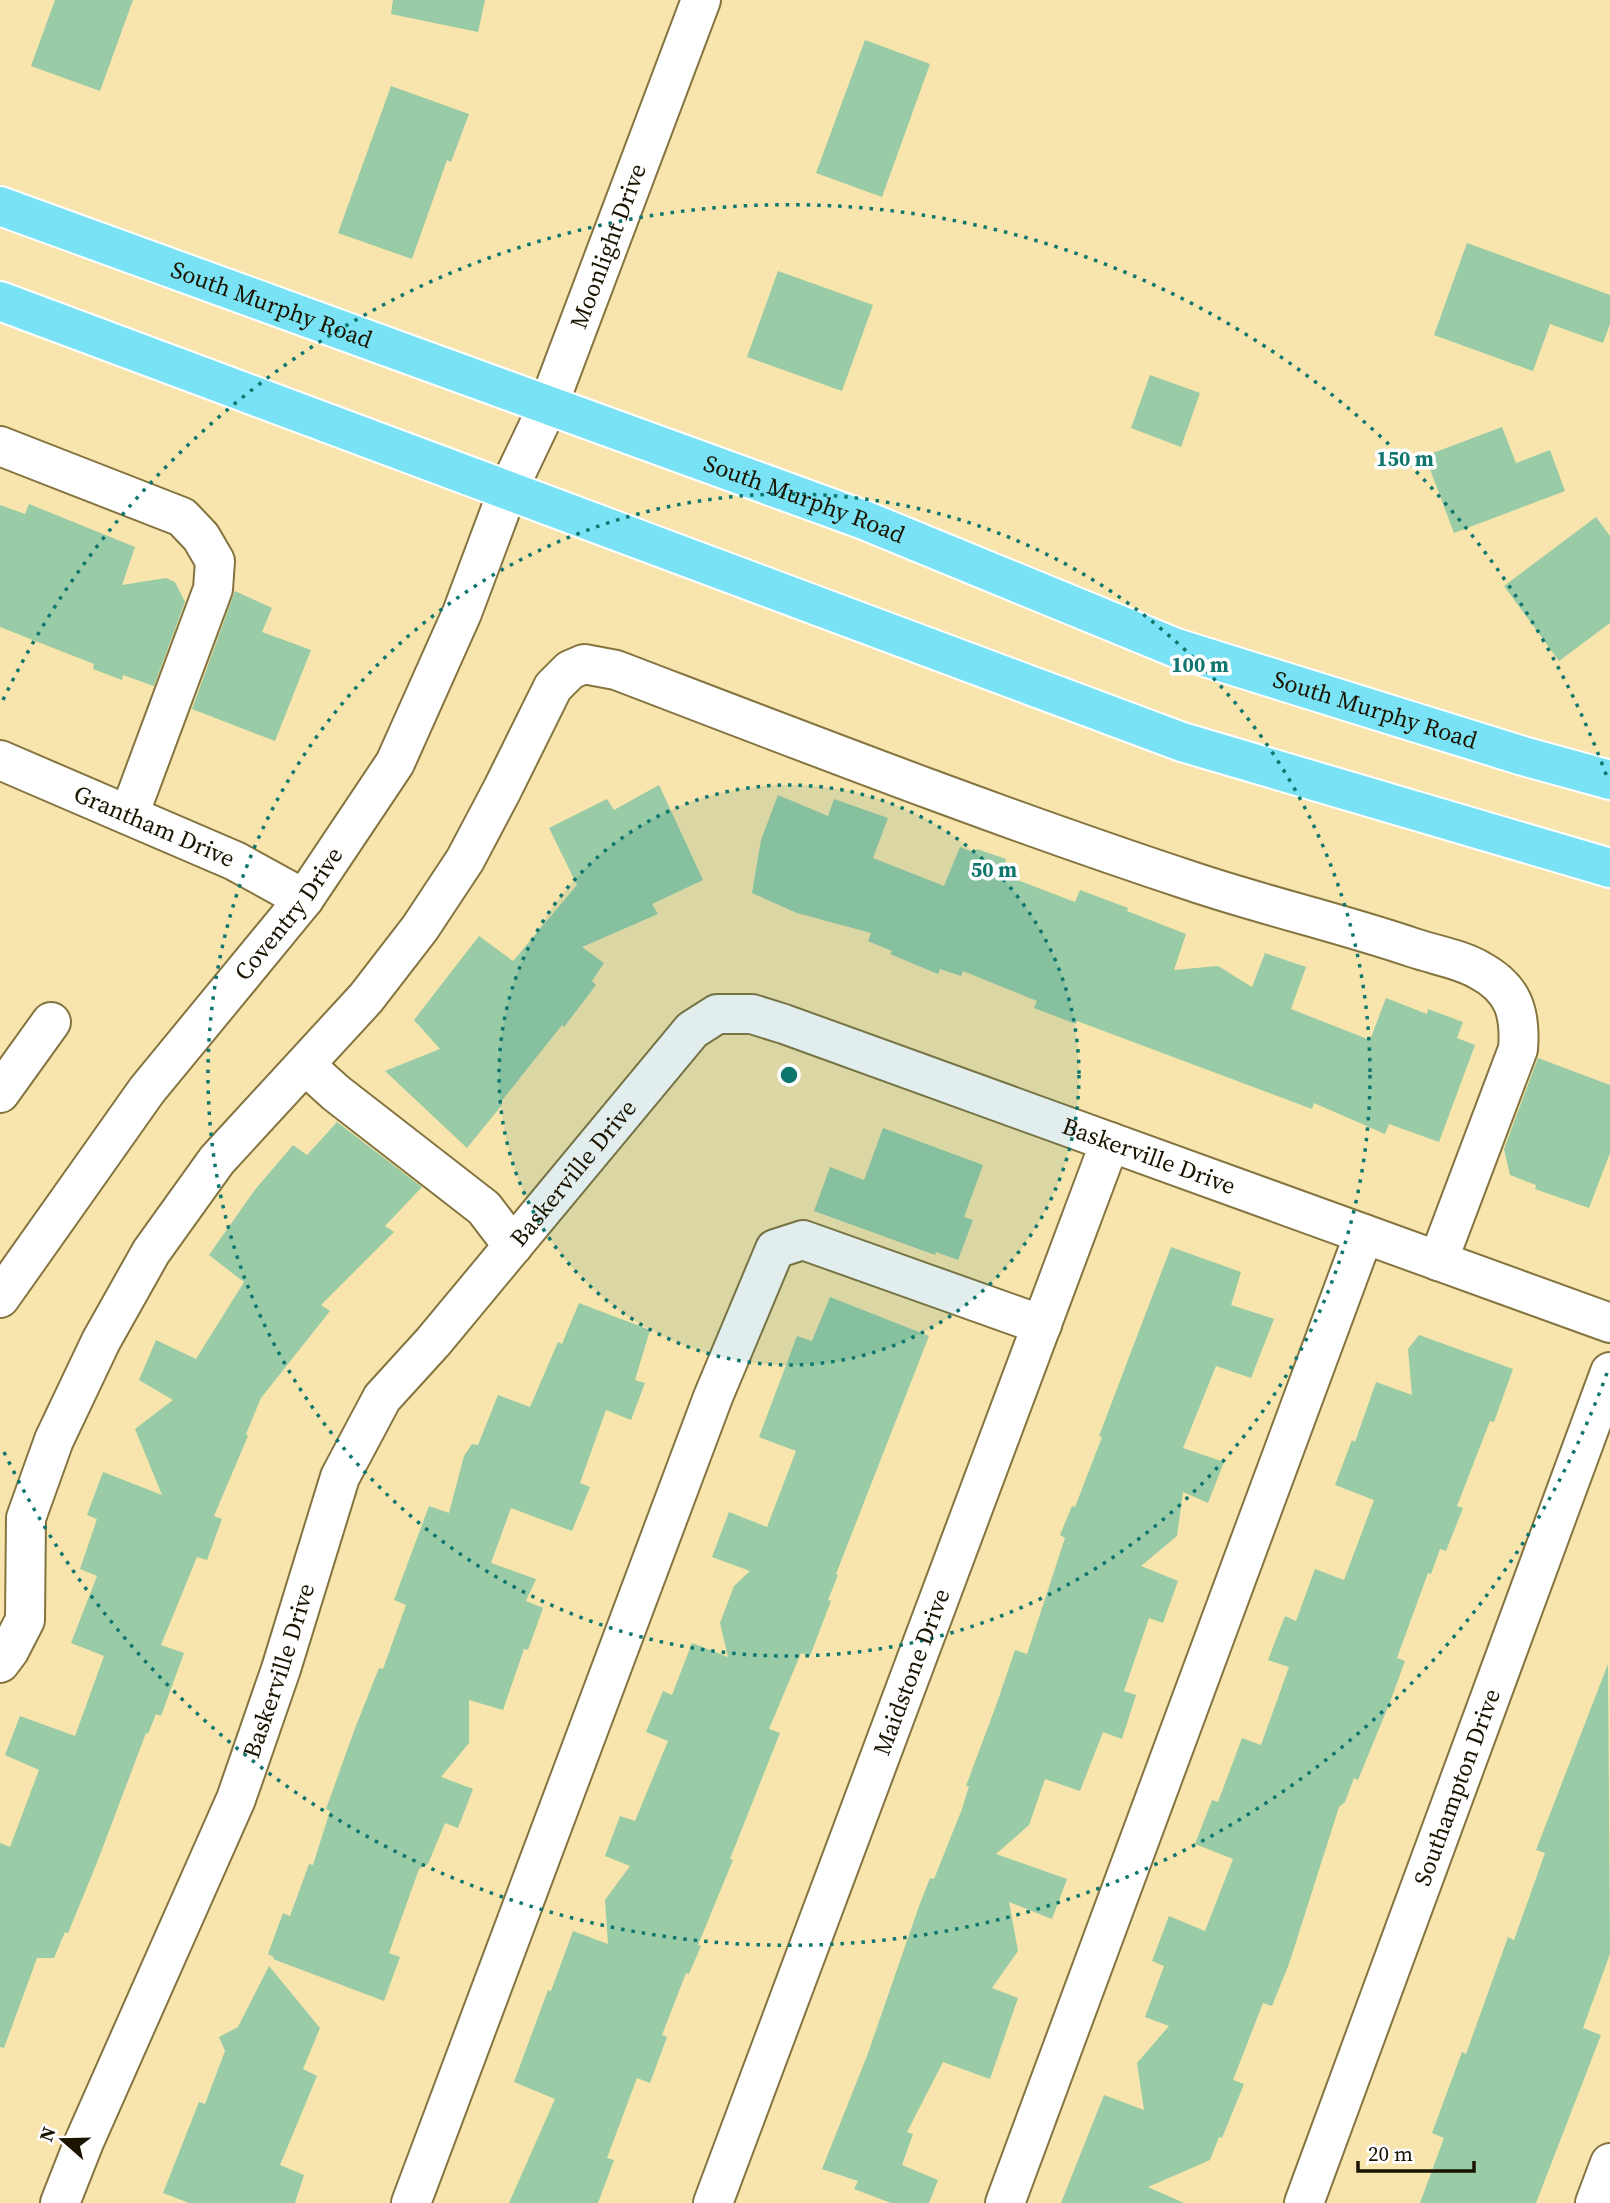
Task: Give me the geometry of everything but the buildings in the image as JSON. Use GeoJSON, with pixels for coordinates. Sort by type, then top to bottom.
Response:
{"type":"FeatureCollection","features":[{"type":"Feature","properties":{"kind":"main road","name":"South Murphy Road"},"geometry":{"type":"LineString","coordinates":[[0,206],[864,520],[1176,648],[1523,756],[1610,780]]}},
{"type":"Feature","properties":{"kind":"main road"},"geometry":{"type":"LineString","coordinates":[[0,301],[1182,742],[1610,869]]}},
{"type":"Feature","properties":{"kind":"street","name":"Moonlight Drive"},"geometry":{"type":"LineString","coordinates":[[508,490],[548,406],[701,0]]}},
{"type":"Feature","properties":{"kind":"street"},"geometry":{"type":"LineString","coordinates":[[0,446],[181,517],[201,537],[215,561],[213,590],[129,815]]}},
{"type":"Feature","properties":{"kind":"street","name":"Coventry Drive"},"geometry":{"type":"LineString","coordinates":[[0,1298],[147,1090],[304,899],[395,764],[462,613],[508,490]]}},
{"type":"Feature","properties":{"kind":"street"},"geometry":{"type":"LineString","coordinates":[[0,1663],[24,1620],[26,1518],[54,1440],[102,1341],[151,1252],[217,1160],[366,999],[420,928],[465,860],[553,687],[570,670],[584,664],[616,670],[844,757],[1193,882],[1374,934],[1477,969],[1500,983],[1514,1002],[1519,1028],[1518,1049],[1438,1261]]}},
{"type":"Feature","properties":{"kind":"street","name":"Grantham Drive"},"geometry":{"type":"LineString","coordinates":[[0,760],[235,861],[304,899]]}},
{"type":"Feature","properties":{"kind":"street","name":"Baskerville Drive"},"geometry":{"type":"LineString","coordinates":[[60,2203],[84,2142],[236,1799],[281,1669],[340,1478],[382,1398],[433,1342],[692,1030],[717,1014],[752,1014],[784,1024],[1610,1323]]}},
{"type":"Feature","properties":{"kind":"street"},"geometry":{"type":"LineString","coordinates":[[0,1093],[51,1022]]}},
{"type":"Feature","properties":{"kind":"street"},"geometry":{"type":"LineString","coordinates":[[305,1065],[336,1093],[484,1208],[513,1246]]}},
{"type":"Feature","properties":{"kind":"street","name":"Maidstone Drive"},"geometry":{"type":"LineString","coordinates":[[713,2203],[1110,1142]]}},
{"type":"Feature","properties":{"kind":"street"},"geometry":{"type":"LineString","coordinates":[[1005,2203],[1364,1234]]}},
{"type":"Feature","properties":{"kind":"street"},"geometry":{"type":"LineString","coordinates":[[411,2203],[713,1397],[775,1248],[803,1240],[1041,1325]]}},
{"type":"Feature","properties":{"kind":"street","name":"Southampton Drive"},"geometry":{"type":"LineString","coordinates":[[1304,2203],[1610,1372]]}},
{"type":"Feature","properties":{"kind":"street"},"geometry":{"type":"LineString","coordinates":[[1595,2203],[1610,2164]]}}]}
